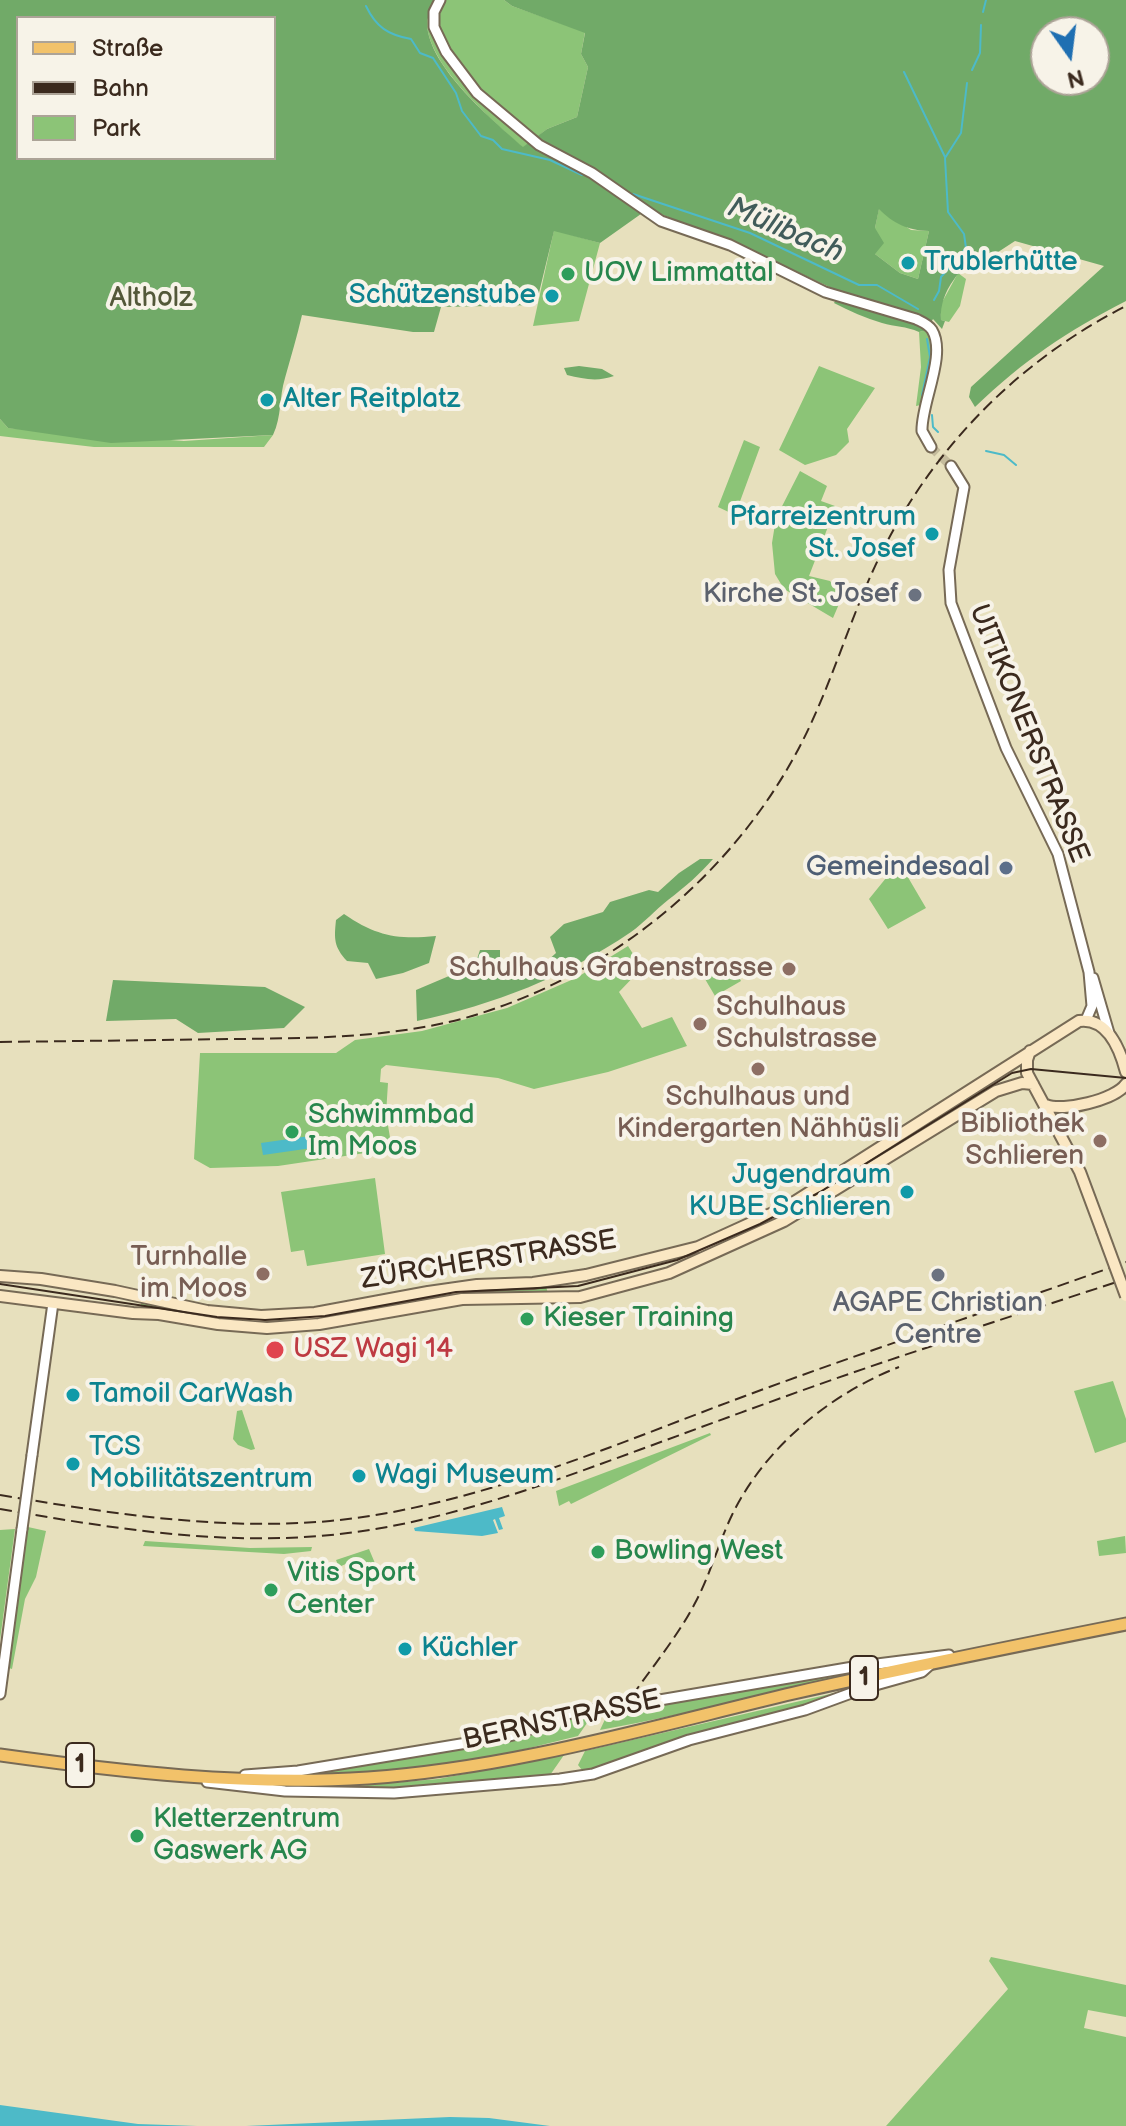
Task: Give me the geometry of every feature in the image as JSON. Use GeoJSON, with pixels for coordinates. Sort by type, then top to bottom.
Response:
{"type":"FeatureCollection","features":[{"type":"Feature","properties":{"kind":"main road"},"geometry":{"type":"LineString","coordinates":[[1086,1020],[1103,1026],[1109,1033],[1126,1069]]}},
{"type":"Feature","properties":{"kind":"main road","name":"ZÜRCHERSTRASSE"},"geometry":{"type":"LineString","coordinates":[[0,1276],[115,1291],[207,1311],[261,1316],[315,1313],[477,1285],[554,1281],[698,1247],[751,1225],[821,1186],[1066,1028],[1086,1020]]}},
{"type":"Feature","properties":{"kind":"main road"},"geometry":{"type":"LineString","coordinates":[[1030,1051],[1026,1069],[1069,1149]]}},
{"type":"Feature","properties":{"kind":"main road","name":"ZÜRCHERSTRASSE"},"geometry":{"type":"LineString","coordinates":[[0,1296],[267,1328],[319,1324],[462,1299],[580,1297],[669,1273],[730,1247],[815,1204],[996,1091],[1018,1084],[1033,1084]]}},
{"type":"Feature","properties":{"kind":"main road"},"geometry":{"type":"LineString","coordinates":[[1046,1105],[1064,1109],[1124,1089]]}},
{"type":"Feature","properties":{"kind":"main road"},"geometry":{"type":"LineString","coordinates":[[1064,1109],[1061,1125],[1126,1296]]}},
{"type":"Feature","properties":{"kind":"main road"},"geometry":{"type":"LineString","coordinates":[[554,1281],[558,1298]]}},
{"type":"Feature","properties":{"kind":"main road"},"geometry":{"type":"LineString","coordinates":[[53,1303],[56,1282]]}},
{"type":"Feature","properties":{"kind":"main road","name":"BERNSTRASSE"},"geometry":{"type":"LineString","coordinates":[[0,1755],[160,1774],[245,1780],[326,1780],[439,1770],[512,1759],[934,1662],[1126,1624]]}},
{"type":"Feature","properties":{"kind":"street"},"geometry":{"type":"LineString","coordinates":[[440,0],[434,12],[434,27],[446,52],[477,93],[539,145],[592,173],[661,221],[730,245],[825,292],[916,319],[929,326],[933,331],[936,350],[922,431],[931,447]]}},
{"type":"Feature","properties":{"kind":"street","name":"UITIKONERSTRASSE"},"geometry":{"type":"LineString","coordinates":[[951,466],[964,487],[949,570],[951,603],[1006,748],[1055,845],[1089,972],[1092,1006],[1086,1020]]}},
{"type":"Feature","properties":{"kind":"street","name":"UITIKONERSTRASSE"},"geometry":{"type":"LineString","coordinates":[[1089,972],[1095,981],[1109,1033]]}},
{"type":"Feature","properties":{"kind":"street"},"geometry":{"type":"LineString","coordinates":[[0,1694],[53,1303]]}},
{"type":"Feature","properties":{"kind":"street"},"geometry":{"type":"LineString","coordinates":[[191,1776],[298,1771],[509,1736],[575,1711],[601,1710],[894,1660],[973,1654]]}},
{"type":"Feature","properties":{"kind":"street"},"geometry":{"type":"LineString","coordinates":[[160,1774],[242,1787],[328,1793],[394,1793],[543,1782],[593,1774],[666,1747],[805,1710],[922,1672],[934,1662]]}},
{"type":"Feature","properties":{"kind":"green space","name":"Altholz"},"geometry":{"type":"Polygon","coordinates":[[[0,0],[435,0],[427,24],[430,41],[439,58],[464,92],[523,147],[547,129],[577,117],[588,67],[581,54],[585,33],[512,6],[504,0],[1126,0],[1126,301],[1046,348],[975,407],[969,397],[971,387],[1104,266],[1015,241],[992,256],[982,249],[948,289],[941,309],[941,320],[945,321],[942,329],[933,319],[927,330],[919,332],[852,312],[834,303],[840,292],[751,250],[648,209],[600,243],[554,231],[536,305],[441,307],[434,332],[413,332],[302,315],[273,435],[111,443],[8,428],[0,419],[0,0]],[[879,209],[875,228],[884,243],[875,254],[900,273],[918,279],[929,231],[901,225],[879,209]]]}},
{"type":"Feature","properties":{"kind":"green space"},"geometry":{"type":"Polygon","coordinates":[[[435,0],[504,0],[512,6],[585,32],[581,54],[588,67],[577,117],[547,129],[523,148],[464,92],[439,58],[430,41],[427,24],[435,0]]]}},
{"type":"Feature","properties":{"kind":"green space"},"geometry":{"type":"Polygon","coordinates":[[[879,208],[911,230],[929,231],[918,279],[900,273],[875,254],[879,208]]]}},
{"type":"Feature","properties":{"kind":"green space","name":"UOV Limmattal"},"geometry":{"type":"Polygon","coordinates":[[[554,230],[600,243],[579,321],[533,326],[554,230]]]}},
{"type":"Feature","properties":{"kind":"green space"},"geometry":{"type":"Polygon","coordinates":[[[958,273],[966,279],[960,306],[949,322],[941,320],[940,306],[958,273]]]}},
{"type":"Feature","properties":{"kind":"green space"},"geometry":{"type":"Polygon","coordinates":[[[927,330],[932,349],[931,368],[921,405],[916,406],[921,367],[919,332],[927,330]]]}},
{"type":"Feature","properties":{"kind":"green space"},"geometry":{"type":"Polygon","coordinates":[[[819,366],[875,388],[847,429],[849,442],[836,455],[805,465],[779,450],[819,366]]]}},
{"type":"Feature","properties":{"kind":"green space"},"geometry":{"type":"Polygon","coordinates":[[[564,368],[602,369],[614,376],[585,379],[567,375],[564,368]]]}},
{"type":"Feature","properties":{"kind":"green space"},"geometry":{"type":"Polygon","coordinates":[[[0,419],[8,428],[184,441],[273,435],[264,447],[94,447],[0,436],[0,419]]]}},
{"type":"Feature","properties":{"kind":"green space"},"geometry":{"type":"Polygon","coordinates":[[[744,440],[760,447],[735,515],[718,507],[744,440]]]}},
{"type":"Feature","properties":{"kind":"green space"},"geometry":{"type":"Polygon","coordinates":[[[800,471],[827,486],[821,501],[835,506],[833,512],[827,511],[826,516],[831,519],[809,576],[830,581],[842,597],[833,618],[784,589],[775,574],[772,543],[776,518],[800,471]]]}},
{"type":"Feature","properties":{"kind":"green space"},"geometry":{"type":"Polygon","coordinates":[[[700,859],[713,859],[640,925],[580,963],[501,997],[417,1021],[416,990],[475,965],[480,950],[500,950],[500,963],[515,971],[545,963],[556,953],[550,937],[564,924],[603,912],[610,902],[649,890],[658,892],[700,859]]]}},
{"type":"Feature","properties":{"kind":"green space"},"geometry":{"type":"Polygon","coordinates":[[[899,862],[926,908],[888,929],[869,899],[899,862]]]}},
{"type":"Feature","properties":{"kind":"green space"},"geometry":{"type":"Polygon","coordinates":[[[344,914],[388,935],[436,936],[429,963],[376,979],[368,963],[347,961],[337,947],[336,920],[344,914]]]}},
{"type":"Feature","properties":{"kind":"green space"},"geometry":{"type":"Polygon","coordinates":[[[628,946],[642,968],[619,992],[642,1028],[672,1017],[687,1046],[608,1072],[534,1089],[498,1078],[386,1065],[381,1069],[380,1082],[388,1083],[386,1114],[392,1149],[278,1166],[210,1168],[194,1159],[200,1053],[336,1053],[355,1040],[422,1031],[507,1008],[576,978],[628,946]]]}},
{"type":"Feature","properties":{"kind":"green space"},"geometry":{"type":"Polygon","coordinates":[[[732,964],[741,981],[715,996],[705,979],[732,964]]]}},
{"type":"Feature","properties":{"kind":"green space"},"geometry":{"type":"Polygon","coordinates":[[[113,980],[265,987],[305,1007],[284,1028],[198,1033],[176,1019],[106,1021],[113,980]]]}},
{"type":"Feature","properties":{"kind":"green space"},"geometry":{"type":"Polygon","coordinates":[[[375,1178],[385,1254],[307,1266],[304,1250],[291,1252],[281,1192],[375,1178]]]}},
{"type":"Feature","properties":{"kind":"green space"},"geometry":{"type":"Polygon","coordinates":[[[546,1286],[548,1294],[513,1294],[285,1325],[140,1312],[142,1298],[247,1318],[461,1289],[546,1286]]]}},
{"type":"Feature","properties":{"kind":"green space"},"geometry":{"type":"Polygon","coordinates":[[[1113,1381],[1126,1419],[1126,1442],[1095,1453],[1074,1391],[1113,1381]]]}},
{"type":"Feature","properties":{"kind":"green space"},"geometry":{"type":"Polygon","coordinates":[[[242,1410],[255,1449],[238,1445],[233,1439],[237,1411],[242,1410]]]}},
{"type":"Feature","properties":{"kind":"green space"},"geometry":{"type":"Polygon","coordinates":[[[710,1433],[571,1504],[569,1501],[559,1506],[556,1491],[710,1433]]]}},
{"type":"Feature","properties":{"kind":"green space"},"geometry":{"type":"Polygon","coordinates":[[[28,1527],[46,1531],[36,1577],[25,1599],[12,1669],[9,1668],[28,1527]]]}},
{"type":"Feature","properties":{"kind":"green space"},"geometry":{"type":"Polygon","coordinates":[[[15,1529],[0,1640],[0,1530],[15,1529]]]}},
{"type":"Feature","properties":{"kind":"green space"},"geometry":{"type":"Polygon","coordinates":[[[1125,1536],[1126,1553],[1099,1556],[1097,1541],[1125,1536]]]}},
{"type":"Feature","properties":{"kind":"green space"},"geometry":{"type":"Polygon","coordinates":[[[145,1541],[250,1548],[312,1547],[311,1551],[284,1554],[143,1546],[145,1541]]]}},
{"type":"Feature","properties":{"kind":"green space"},"geometry":{"type":"Polygon","coordinates":[[[369,1549],[377,1568],[366,1573],[359,1558],[339,1567],[336,1560],[369,1549]]]}},
{"type":"Feature","properties":{"kind":"green space"},"geometry":{"type":"Polygon","coordinates":[[[893,1665],[600,1730],[608,1713],[860,1668],[893,1665]]]}},
{"type":"Feature","properties":{"kind":"green space"},"geometry":{"type":"Polygon","coordinates":[[[843,1691],[804,1707],[593,1771],[582,1770],[578,1765],[585,1751],[843,1691]]]}},
{"type":"Feature","properties":{"kind":"green space"},"geometry":{"type":"Polygon","coordinates":[[[592,1716],[578,1736],[509,1753],[441,1764],[297,1776],[300,1773],[495,1742],[565,1717],[592,1716]]]}},
{"type":"Feature","properties":{"kind":"green space"},"geometry":{"type":"Polygon","coordinates":[[[564,1755],[548,1778],[407,1791],[321,1789],[438,1779],[564,1755]]]}},
{"type":"Feature","properties":{"kind":"green space"},"geometry":{"type":"Polygon","coordinates":[[[991,1957],[1126,1985],[1126,2017],[1088,2010],[1084,2028],[1126,2037],[1126,2126],[886,2126],[1008,1989],[989,1961],[991,1957]]]}},
{"type":"Feature","properties":{"kind":"water"},"geometry":{"type":"Polygon","coordinates":[[[317,1135],[319,1147],[263,1155],[261,1143],[317,1135]]]}},
{"type":"Feature","properties":{"kind":"water"},"geometry":{"type":"Polygon","coordinates":[[[502,1507],[505,1516],[499,1518],[503,1529],[499,1530],[493,1520],[498,1533],[482,1536],[415,1531],[414,1528],[502,1507]]]}},
{"type":"Feature","properties":{"kind":"water"},"geometry":{"type":"Polygon","coordinates":[[[0,2105],[138,2124],[197,2126],[0,2126],[0,2105]]]}},
{"type":"Feature","properties":{"kind":"water"},"geometry":{"type":"Polygon","coordinates":[[[489,2118],[550,2126],[246,2126],[489,2118]]]}},
{"type":"Feature","properties":{"kind":"waterway"},"geometry":{"type":"LineString","coordinates":[[983,12],[986,0]]}},
{"type":"Feature","properties":{"kind":"waterway","name":"Mülibach"},"geometry":{"type":"LineString","coordinates":[[366,6],[384,29],[411,39],[420,53],[433,58],[456,93],[462,111],[481,136],[493,140],[502,149],[550,160],[582,175]]}},
{"type":"Feature","properties":{"kind":"waterway"},"geometry":{"type":"LineString","coordinates":[[972,70],[980,53],[981,25]]}},
{"type":"Feature","properties":{"kind":"waterway"},"geometry":{"type":"LineString","coordinates":[[904,72],[945,157]]}},
{"type":"Feature","properties":{"kind":"waterway"},"geometry":{"type":"LineString","coordinates":[[934,300],[941,277],[966,248],[964,234],[948,212],[945,158],[961,133],[967,83]]}},
{"type":"Feature","properties":{"kind":"waterway","name":"Mülibach"},"geometry":{"type":"LineString","coordinates":[[633,194],[750,233],[859,285],[877,285],[918,309]]}},
{"type":"Feature","properties":{"kind":"waterway","name":"Mülibach"},"geometry":{"type":"LineString","coordinates":[[922,395],[930,357],[927,339]]}},
{"type":"Feature","properties":{"kind":"waterway","name":"Mülibach"},"geometry":{"type":"LineString","coordinates":[[932,415],[933,427],[938,432]]}},
{"type":"Feature","properties":{"kind":"waterway","name":"Mülibach"},"geometry":{"type":"LineString","coordinates":[[986,451],[1004,455],[1016,465]]}},
{"type":"Feature","properties":{"kind":"tunnel"},"geometry":{"type":"LineString","coordinates":[[931,447],[951,466]]}},
{"type":"Feature","properties":{"kind":"tram line"},"geometry":{"type":"LineString","coordinates":[[0,1284],[217,1317],[265,1320],[325,1316],[456,1292],[578,1286],[677,1260],[760,1224],[820,1192],[1012,1073],[1031,1069],[1126,1078]]}},
{"type":"Feature","properties":{"kind":"railway"},"geometry":{"type":"LineString","coordinates":[[0,1042],[295,1038],[409,1030],[465,1018],[516,1001],[565,979],[611,952],[695,886],[732,847],[764,804],[805,737],[871,575],[892,532],[944,454],[975,418],[1045,356],[1084,329],[1126,306]]}},
{"type":"Feature","properties":{"kind":"railway"},"geometry":{"type":"LineString","coordinates":[[0,1495],[123,1514],[205,1522],[288,1523],[384,1514],[437,1503],[541,1472],[792,1379],[1126,1262]]}},
{"type":"Feature","properties":{"kind":"railway"},"geometry":{"type":"LineString","coordinates":[[966,1331],[1126,1279]]}},
{"type":"Feature","properties":{"kind":"railway"},"geometry":{"type":"LineString","coordinates":[[0,1509],[82,1523],[206,1537],[289,1538],[371,1530],[449,1513],[526,1490],[849,1374],[977,1332]]}},
{"type":"Feature","properties":{"kind":"railway"},"geometry":{"type":"LineString","coordinates":[[632,1696],[687,1617],[705,1583],[732,1515],[762,1467],[781,1445],[825,1408],[873,1378],[899,1367]]}},
{"type":"Feature","properties":{"kind":"place","name":"Trublerhütte"},"geometry":{"type":"Point","coordinates":[908,263]}},
{"type":"Feature","properties":{"kind":"place","name":"UOV Limmattal"},"geometry":{"type":"Point","coordinates":[568,274]}},
{"type":"Feature","properties":{"kind":"place","name":"Schützenstube"},"geometry":{"type":"Point","coordinates":[552,296]}},
{"type":"Feature","properties":{"kind":"place","name":"Alter Reitplatz"},"geometry":{"type":"Point","coordinates":[267,400]}},
{"type":"Feature","properties":{"kind":"place","name":"Pfarreizentrum St. Josef"},"geometry":{"type":"Point","coordinates":[932,534]}},
{"type":"Feature","properties":{"kind":"place","name":"Kirche St. Josef"},"geometry":{"type":"Point","coordinates":[915,595]}},
{"type":"Feature","properties":{"kind":"place","name":"Gemeindesaal"},"geometry":{"type":"Point","coordinates":[1006,868]}},
{"type":"Feature","properties":{"kind":"place","name":"Schulhaus Grabenstrasse"},"geometry":{"type":"Point","coordinates":[789,969]}},
{"type":"Feature","properties":{"kind":"place","name":"Schulhaus Schulstrasse"},"geometry":{"type":"Point","coordinates":[700,1024]}},
{"type":"Feature","properties":{"kind":"place","name":"Schulhaus und Kindergarten Nähhüsli"},"geometry":{"type":"Point","coordinates":[758,1069]}},
{"type":"Feature","properties":{"kind":"place","name":"Schwimmbad Im Moos"},"geometry":{"type":"Point","coordinates":[292,1132]}},
{"type":"Feature","properties":{"kind":"place","name":"Bibliothek Schlieren"},"geometry":{"type":"Point","coordinates":[1100,1141]}},
{"type":"Feature","properties":{"kind":"place","name":"Jugendraum KUBE Schlieren"},"geometry":{"type":"Point","coordinates":[907,1192]}},
{"type":"Feature","properties":{"kind":"place","name":"Turnhalle im Moos"},"geometry":{"type":"Point","coordinates":[263,1274]}},
{"type":"Feature","properties":{"kind":"place","name":"AGAPE Christian Centre"},"geometry":{"type":"Point","coordinates":[938,1275]}},
{"type":"Feature","properties":{"kind":"place","name":"Kieser Training"},"geometry":{"type":"Point","coordinates":[527,1319]}},
{"type":"Feature","properties":{"kind":"place","name":"USZ Wagi 14"},"geometry":{"type":"Point","coordinates":[275,1350]}},
{"type":"Feature","properties":{"kind":"place","name":"Tamoil CarWash"},"geometry":{"type":"Point","coordinates":[73,1395]}},
{"type":"Feature","properties":{"kind":"place","name":"TCS Mobilitätszentrum"},"geometry":{"type":"Point","coordinates":[73,1464]}},
{"type":"Feature","properties":{"kind":"place","name":"Wagi Museum"},"geometry":{"type":"Point","coordinates":[359,1476]}},
{"type":"Feature","properties":{"kind":"place","name":"Bowling West"},"geometry":{"type":"Point","coordinates":[598,1552]}},
{"type":"Feature","properties":{"kind":"place","name":"Vitis Sport Center"},"geometry":{"type":"Point","coordinates":[271,1590]}},
{"type":"Feature","properties":{"kind":"place","name":"Küchler"},"geometry":{"type":"Point","coordinates":[405,1649]}},
{"type":"Feature","properties":{"kind":"place","name":"Kletterzentrum Gaswerk AG"},"geometry":{"type":"Point","coordinates":[137,1836]}}]}
